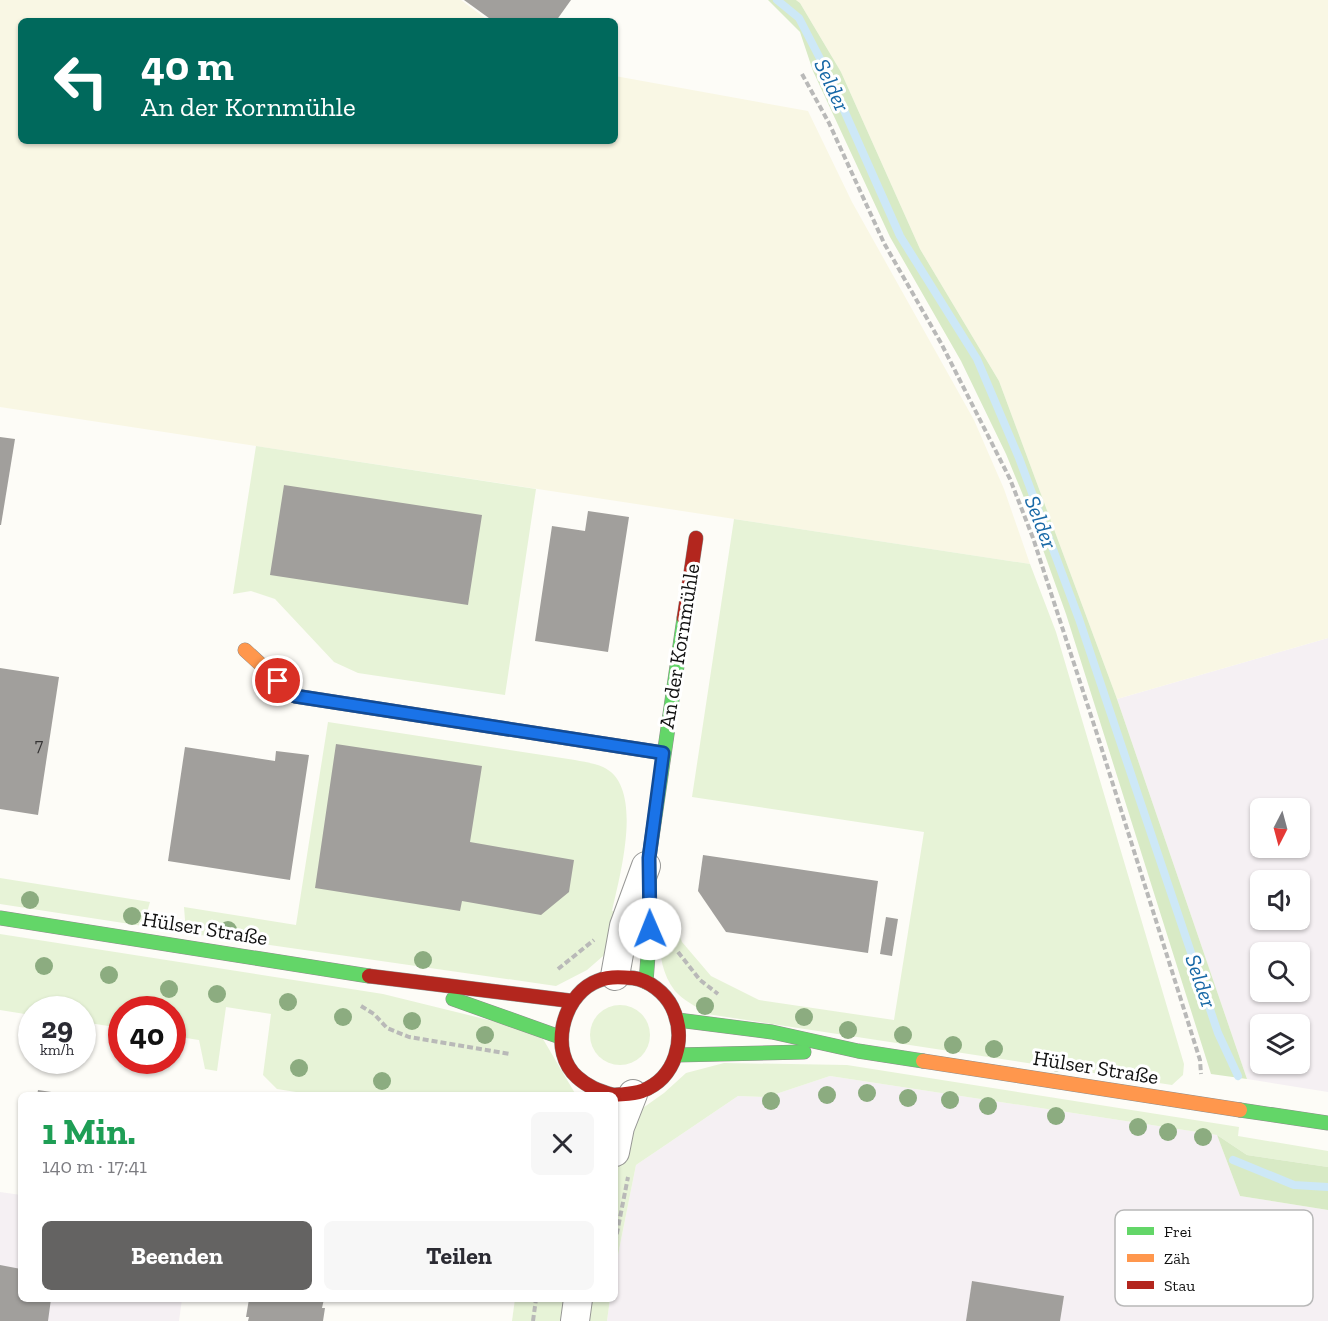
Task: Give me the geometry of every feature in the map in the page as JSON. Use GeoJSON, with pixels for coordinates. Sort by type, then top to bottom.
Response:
{"type":"FeatureCollection","features":[{"type":"Feature","properties":{"kind":"main road","name":"An der Kornmühle"},"geometry":{"type":"LineString","coordinates":[[646,982],[650,929],[649,858],[696,538]]}},
{"type":"Feature","properties":{"kind":"main road","name":"An der Kornmühle"},"geometry":{"type":"LineString","coordinates":[[245,650],[295,696],[663,753]]}},
{"type":"Feature","properties":{"kind":"main road","name":"Hülser Straße"},"geometry":{"type":"LineString","coordinates":[[0,918],[404,981],[572,1001]]}},
{"type":"Feature","properties":{"kind":"main road"},"geometry":{"type":"LineString","coordinates":[[606,1092],[581,1081],[570,1068],[563,1053],[560,1037],[563,1018],[572,1001],[583,989],[598,980],[615,976],[630,977],[646,982],[660,991],[671,1004],[678,1020],[680,1037],[677,1055],[660,1080],[647,1089],[618,1093]]}},
{"type":"Feature","properties":{"kind":"main road","name":"Hülser Straße"},"geometry":{"type":"LineString","coordinates":[[404,981],[560,1037]]}},
{"type":"Feature","properties":{"kind":"main road","name":"Hülser Straße"},"geometry":{"type":"LineString","coordinates":[[678,1020],[772,1032],[858,1051],[1328,1123]]}},
{"type":"Feature","properties":{"kind":"main road","name":"Hülser Straße"},"geometry":{"type":"LineString","coordinates":[[677,1055],[858,1051]]}},
{"type":"Feature","properties":{"kind":"street","name":"An der Kornmühle"},"geometry":{"type":"LineString","coordinates":[[615,976],[624,926],[649,858]]}},
{"type":"Feature","properties":{"kind":"street"},"geometry":{"type":"LineString","coordinates":[[618,1120],[622,1159]]}},
{"type":"Feature","properties":{"kind":"street"},"geometry":{"type":"LineString","coordinates":[[575,1321],[578,1302]]}},
{"type":"Feature","properties":{"kind":"path"},"geometry":{"type":"LineString","coordinates":[[802,74],[829,123],[884,243],[941,343],[980,418],[1010,479],[1033,538],[1200,1060],[1202,1104]]}},
{"type":"Feature","properties":{"kind":"path"},"geometry":{"type":"LineString","coordinates":[[352,1004],[362,1006],[374,1014],[387,1028],[409,1037],[518,1055]]}},
{"type":"Feature","properties":{"kind":"path"},"geometry":{"type":"LineString","coordinates":[[618,1207],[622,1159]]}},
{"type":"Feature","properties":{"kind":"path"},"geometry":{"type":"LineString","coordinates":[[533,1321],[536,1302]]}},
{"type":"Feature","properties":{"kind":"shaded area"},"geometry":{"type":"Polygon","coordinates":[[[0,0],[461,0],[485,18],[18,18],[18,144],[618,144],[618,77],[808,111],[852,202],[974,420],[1004,489],[1030,564],[0,407],[0,0]]]}},
{"type":"Feature","properties":{"kind":"shaded area"},"geometry":{"type":"Polygon","coordinates":[[[796,0],[1328,0],[1328,638],[1117,699],[999,381],[920,249],[841,72],[800,3],[796,0]]]}},
{"type":"Feature","properties":{"kind":"shaded area"},"geometry":{"type":"Polygon","coordinates":[[[1328,638],[1328,1092],[1247,1079],[1117,699],[1328,638]]]}},
{"type":"Feature","properties":{"kind":"shaded area"},"geometry":{"type":"Polygon","coordinates":[[[830,1076],[1217,1135],[1240,1196],[1328,1210],[1328,1321],[607,1321],[610,1302],[618,1302],[618,1255],[636,1165],[738,1096],[767,1097],[830,1076]]]}},
{"type":"Feature","properties":{"kind":"shaded area"},"geometry":{"type":"Polygon","coordinates":[[[0,1192],[18,1195],[18,1302],[182,1302],[179,1321],[0,1321],[0,1192]]]}},
{"type":"Feature","properties":{"kind":"green space"},"geometry":{"type":"Polygon","coordinates":[[[768,0],[796,0],[800,3],[841,72],[920,249],[999,381],[1117,699],[1247,1079],[1211,1074],[1066,614],[1006,454],[961,361],[890,237],[813,71],[800,32],[768,0]]]}},
{"type":"Feature","properties":{"kind":"green space"},"geometry":{"type":"Polygon","coordinates":[[[256,446],[536,489],[505,695],[358,673],[334,662],[275,599],[251,591],[233,594],[256,446]]]}},
{"type":"Feature","properties":{"kind":"green space"},"geometry":{"type":"Polygon","coordinates":[[[734,519],[1030,564],[1056,632],[1184,1064],[1183,1075],[1172,1085],[707,1014],[675,991],[669,983],[663,965],[660,946],[660,917],[673,920],[682,942],[711,976],[759,1000],[894,1020],[924,832],[692,797],[734,519]]]}},
{"type":"Feature","properties":{"kind":"green space"},"geometry":{"type":"Polygon","coordinates":[[[328,722],[575,760],[603,767],[616,777],[623,792],[626,833],[624,855],[612,911],[621,912],[610,950],[587,970],[556,986],[186,933],[184,907],[296,925],[328,722]]]}},
{"type":"Feature","properties":{"kind":"green space"},"geometry":{"type":"Polygon","coordinates":[[[0,878],[150,902],[143,926],[0,904],[0,878]]]}},
{"type":"Feature","properties":{"kind":"green space"},"geometry":{"type":"Polygon","coordinates":[[[0,934],[383,994],[517,1027],[543,1039],[574,1092],[296,1092],[277,1089],[263,1075],[271,1014],[226,1007],[217,1071],[205,1069],[199,1040],[186,1038],[186,996],[108,996],[108,1026],[96,1024],[96,996],[18,996],[18,1013],[0,1010],[0,934]]]}},
{"type":"Feature","properties":{"kind":"green space"},"geometry":{"type":"Polygon","coordinates":[[[614,1005],[626,1005],[642,1013],[648,1023],[650,1035],[648,1047],[642,1057],[626,1065],[614,1065],[598,1057],[590,1041],[590,1029],[598,1013],[614,1005]]]}},
{"type":"Feature","properties":{"kind":"green space"},"geometry":{"type":"Polygon","coordinates":[[[724,1063],[847,1065],[1239,1127],[1238,1136],[1328,1151],[1328,1167],[1247,1155],[1217,1135],[830,1076],[767,1097],[738,1096],[636,1165],[618,1255],[618,1167],[625,1133],[640,1110],[686,1073],[724,1063]]]}},
{"type":"Feature","properties":{"kind":"green space"},"geometry":{"type":"Polygon","coordinates":[[[1217,1135],[1247,1155],[1328,1167],[1328,1210],[1240,1196],[1217,1135]]]}},
{"type":"Feature","properties":{"kind":"green space"},"geometry":{"type":"Polygon","coordinates":[[[515,1302],[564,1302],[561,1321],[512,1321],[515,1302]]]}},
{"type":"Feature","properties":{"kind":"green space"},"geometry":{"type":"Polygon","coordinates":[[[590,1302],[610,1302],[607,1321],[587,1321],[590,1302]]]}},
{"type":"Feature","properties":{"kind":"building"},"geometry":{"type":"Polygon","coordinates":[[[464,0],[571,0],[558,18],[489,18],[464,0]]]}},
{"type":"Feature","properties":{"kind":"building"},"geometry":{"type":"Polygon","coordinates":[[[0,437],[15,439],[1,525],[0,525],[0,437]]]}},
{"type":"Feature","properties":{"kind":"building"},"geometry":{"type":"Polygon","coordinates":[[[284,485],[482,515],[468,605],[270,575],[284,485]]]}},
{"type":"Feature","properties":{"kind":"building"},"geometry":{"type":"Polygon","coordinates":[[[588,511],[629,517],[608,652],[535,641],[552,526],[585,531],[588,511]]]}},
{"type":"Feature","properties":{"kind":"building"},"geometry":{"type":"Polygon","coordinates":[[[0,668],[59,677],[38,815],[0,809],[0,668]]]}},
{"type":"Feature","properties":{"kind":"building"},"geometry":{"type":"Polygon","coordinates":[[[336,744],[482,766],[470,842],[574,860],[569,892],[541,915],[462,901],[460,911],[315,888],[336,744]]]}},
{"type":"Feature","properties":{"kind":"building"},"geometry":{"type":"Polygon","coordinates":[[[185,747],[275,761],[276,751],[309,755],[290,880],[168,861],[185,747]]]}},
{"type":"Feature","properties":{"kind":"building"},"geometry":{"type":"Polygon","coordinates":[[[703,855],[878,881],[868,953],[726,932],[698,891],[703,855]]]}},
{"type":"Feature","properties":{"kind":"building"},"geometry":{"type":"Polygon","coordinates":[[[886,917],[898,919],[892,956],[880,954],[886,917]]]}},
{"type":"Feature","properties":{"kind":"building"},"geometry":{"type":"Polygon","coordinates":[[[0,1265],[18,1268],[18,1302],[51,1302],[48,1321],[0,1321],[0,1265]]]}},
{"type":"Feature","properties":{"kind":"building"},"geometry":{"type":"Polygon","coordinates":[[[972,1281],[1064,1296],[1060,1321],[966,1321],[972,1281]]]}},
{"type":"Feature","properties":{"kind":"building"},"geometry":{"type":"Polygon","coordinates":[[[248,1302],[323,1302],[322,1308],[325,1308],[323,1321],[248,1321],[249,1317],[246,1317],[248,1302]]]}},
{"type":"Feature","properties":{"kind":"waterway","name":"Selder"},"geometry":{"type":"LineString","coordinates":[[777,0],[799,18],[827,72],[900,236],[977,359],[1019,458],[1079,619],[1218,1033],[1238,1076]]}},
{"type":"Feature","properties":{"kind":"waterway","name":"Selder"},"geometry":{"type":"LineString","coordinates":[[1233,1160],[1294,1185],[1328,1187]]}},
{"type":"Feature","properties":{"kind":"traffic: fast"},"geometry":{"type":"LineString","coordinates":[[646,982],[650,929],[649,858],[684,618]]}},
{"type":"Feature","properties":{"kind":"traffic: fast"},"geometry":{"type":"LineString","coordinates":[[0,918],[369,976]]}},
{"type":"Feature","properties":{"kind":"traffic: fast"},"geometry":{"type":"LineString","coordinates":[[453,999],[560,1037]]}},
{"type":"Feature","properties":{"kind":"traffic: fast"},"geometry":{"type":"LineString","coordinates":[[678,1020],[772,1032],[858,1051],[923,1061]]}},
{"type":"Feature","properties":{"kind":"traffic: fast"},"geometry":{"type":"LineString","coordinates":[[677,1055],[804,1052]]}},
{"type":"Feature","properties":{"kind":"traffic: fast"},"geometry":{"type":"LineString","coordinates":[[1240,1110],[1328,1123]]}},
{"type":"Feature","properties":{"kind":"traffic: slow"},"geometry":{"type":"LineString","coordinates":[[245,650],[295,696],[663,753]]}},
{"type":"Feature","properties":{"kind":"traffic: slow"},"geometry":{"type":"LineString","coordinates":[[923,1061],[1240,1110]]}},
{"type":"Feature","properties":{"kind":"traffic: jam"},"geometry":{"type":"LineString","coordinates":[[684,618],[696,538]]}},
{"type":"Feature","properties":{"kind":"traffic: jam"},"geometry":{"type":"LineString","coordinates":[[369,976],[572,1001]]}},
{"type":"Feature","properties":{"kind":"traffic: jam"},"geometry":{"type":"LineString","coordinates":[[604,1092],[585,1083],[568,1066],[563,1054],[562,1040],[567,1013],[573,1001],[593,983],[618,977],[639,979],[651,984],[669,1002],[676,1019],[678,1044],[670,1067],[654,1085],[639,1092],[618,1095]]}},
{"type":"Feature","properties":{"kind":"route"},"geometry":{"type":"LineString","coordinates":[[278,681],[295,696],[663,753],[649,858],[650,929]]}}]}
